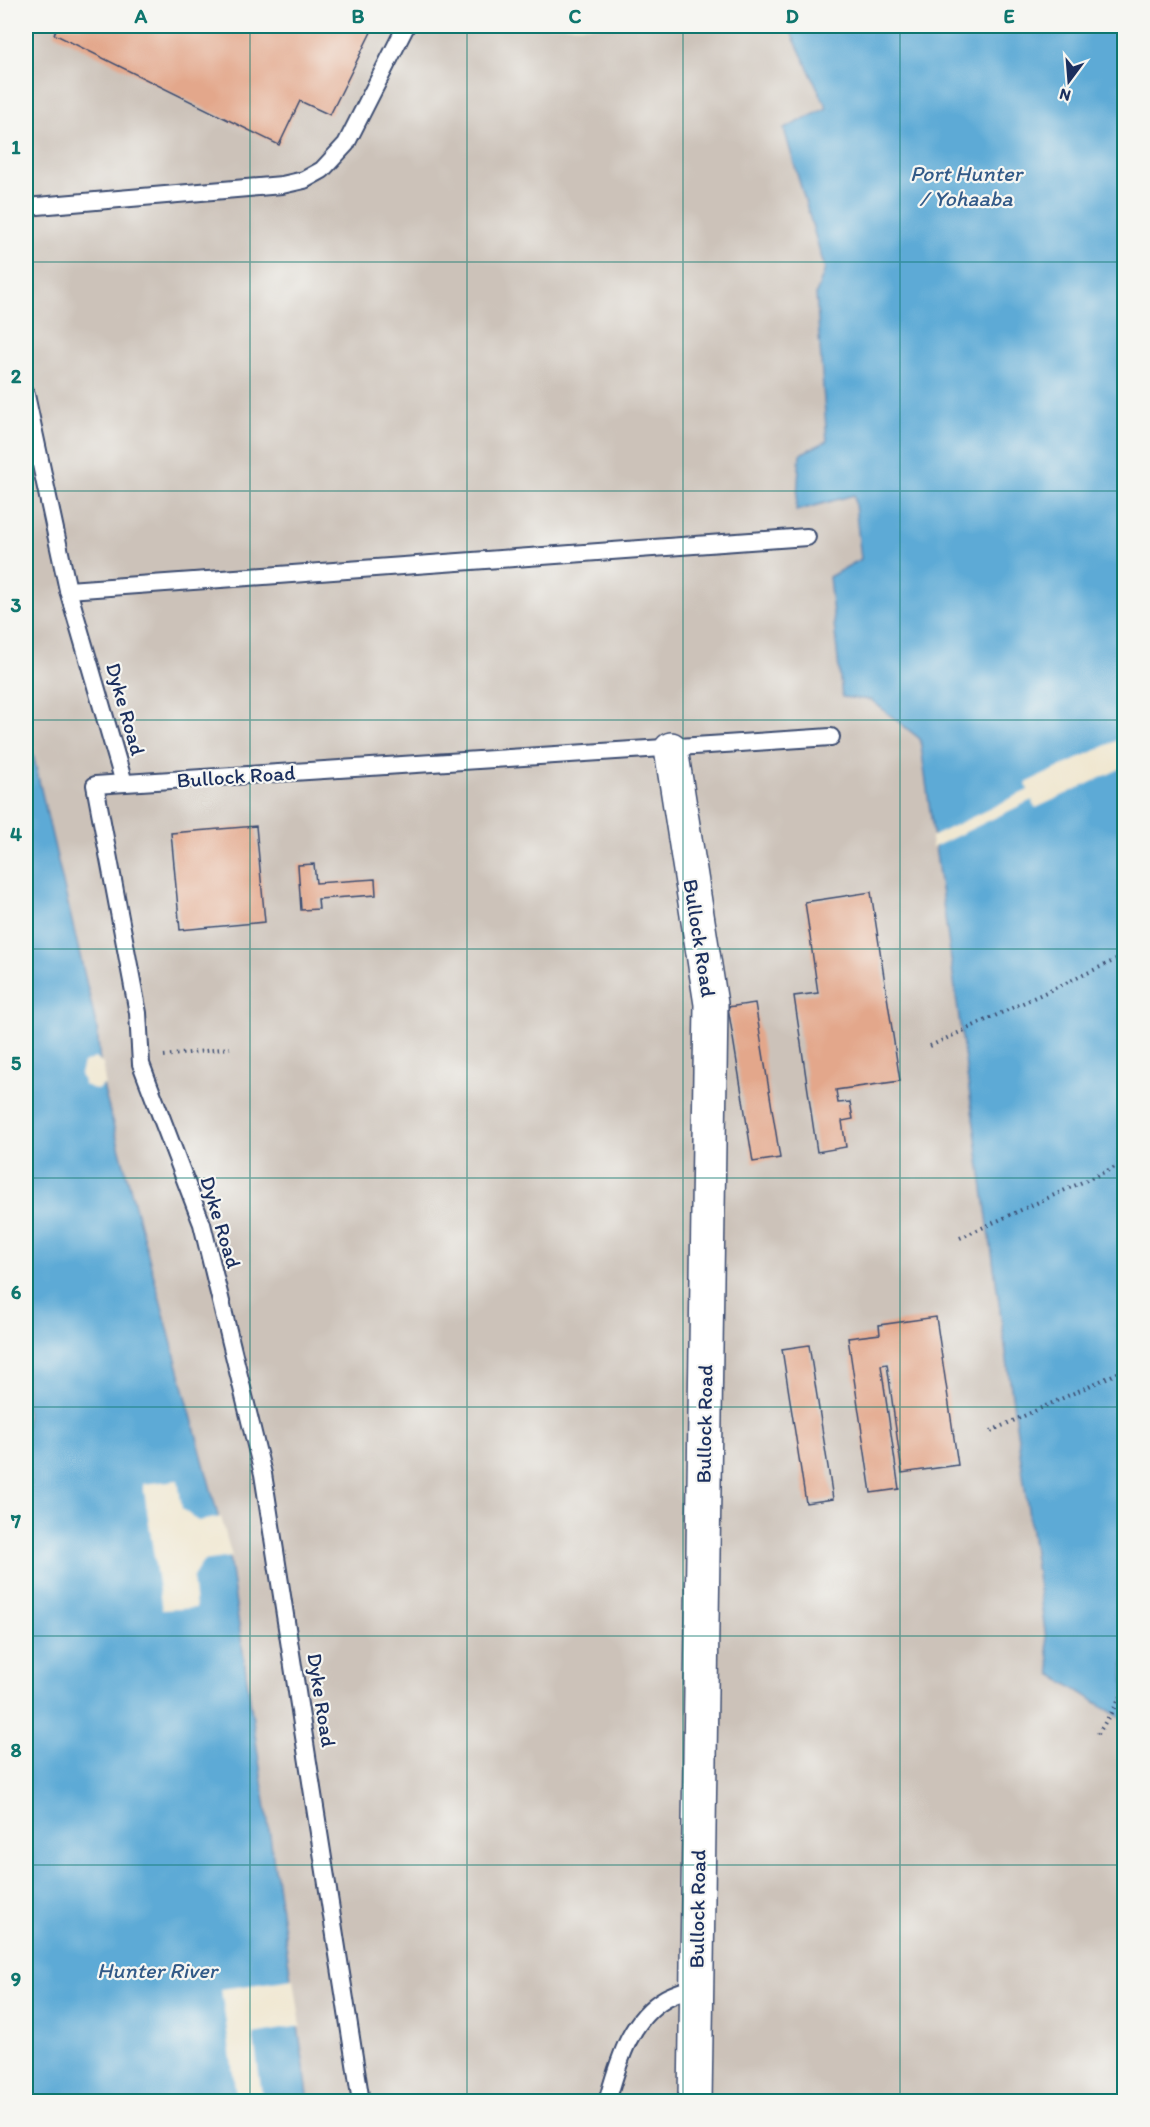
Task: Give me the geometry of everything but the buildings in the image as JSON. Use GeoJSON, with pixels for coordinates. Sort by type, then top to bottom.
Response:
{"type":"FeatureCollection","features":[{"type":"Feature","properties":{"kind":"street","name":"Bullock Road"},"geometry":{"type":"LineString","coordinates":[[671,749],[711,1004],[694,2102]]}},
{"type":"Feature","properties":{"kind":"lane"},"geometry":{"type":"LineString","coordinates":[[26,207],[282,185],[304,180],[322,170],[346,144],[406,26]]}},
{"type":"Feature","properties":{"kind":"lane","name":"Dyke Road"},"geometry":{"type":"LineString","coordinates":[[26,394],[68,590],[124,783],[95,785],[138,1013],[141,1064],[202,1224],[262,1474],[361,2102]]}},
{"type":"Feature","properties":{"kind":"lane"},"geometry":{"type":"LineString","coordinates":[[68,590],[807,537]]}},
{"type":"Feature","properties":{"kind":"lane","name":"Bullock Road"},"geometry":{"type":"LineString","coordinates":[[124,783],[831,737]]}},
{"type":"Feature","properties":{"kind":"lane"},"geometry":{"type":"LineString","coordinates":[[607,2102],[617,2068],[634,2027],[665,1998],[696,1986]]}},
{"type":"Feature","properties":{"kind":"path"},"geometry":{"type":"LineString","coordinates":[[930,1046],[1125,956]]}},
{"type":"Feature","properties":{"kind":"path"},"geometry":{"type":"LineString","coordinates":[[141,1064],[160,1056],[230,1048]]}},
{"type":"Feature","properties":{"kind":"path"},"geometry":{"type":"LineString","coordinates":[[960,1238],[1125,1162]]}},
{"type":"Feature","properties":{"kind":"path"},"geometry":{"type":"LineString","coordinates":[[991,1431],[1125,1370]]}},
{"type":"Feature","properties":{"kind":"path"},"geometry":{"type":"LineString","coordinates":[[1098,1734],[1125,1692]]}},
{"type":"Feature","properties":{"kind":"shaded area"},"geometry":{"type":"Polygon","coordinates":[[[26,26],[788,26],[827,108],[784,129],[825,269],[816,294],[827,441],[797,511],[854,495],[861,560],[842,696],[871,700],[920,739],[1051,1674],[1124,1720],[1124,2101],[309,2101],[229,1557],[105,1094],[101,1076],[97,1028],[26,725],[26,26]]]}},
{"type":"Feature","properties":{"kind":"water","name":"Port Hunter / Yohaaba"},"geometry":{"type":"Polygon","coordinates":[[[788,26],[1124,26],[1124,1720],[1051,1674],[920,739],[871,700],[842,697],[829,577],[861,559],[854,495],[796,511],[800,454],[827,441],[816,294],[825,269],[784,129],[827,108],[788,26]]]}},
{"type":"Feature","properties":{"kind":"water","name":"Hunter River"},"geometry":{"type":"Polygon","coordinates":[[[26,725],[97,1028],[101,1076],[105,1094],[229,1557],[309,2101],[26,2101],[26,725]]]}},
{"type":"Feature","properties":{"kind":"pier"},"geometry":{"type":"Polygon","coordinates":[[[1124,737],[1124,767],[1036,808],[1032,800],[932,848],[931,837],[1028,790],[1026,783],[1124,737]]]}},
{"type":"Feature","properties":{"kind":"pier"},"geometry":{"type":"Polygon","coordinates":[[[95,1058],[103,1064],[105,1084],[97,1090],[84,1085],[80,1074],[83,1063],[95,1058]]]}},
{"type":"Feature","properties":{"kind":"pier"},"geometry":{"type":"Polygon","coordinates":[[[178,1480],[182,1509],[198,1521],[221,1517],[232,1557],[203,1561],[193,1577],[196,1608],[162,1610],[143,1484],[178,1480]]]}},
{"type":"Feature","properties":{"kind":"pier"},"geometry":{"type":"Polygon","coordinates":[[[294,1979],[301,2026],[253,2034],[263,2101],[237,2101],[221,1989],[294,1979]]]}}]}
